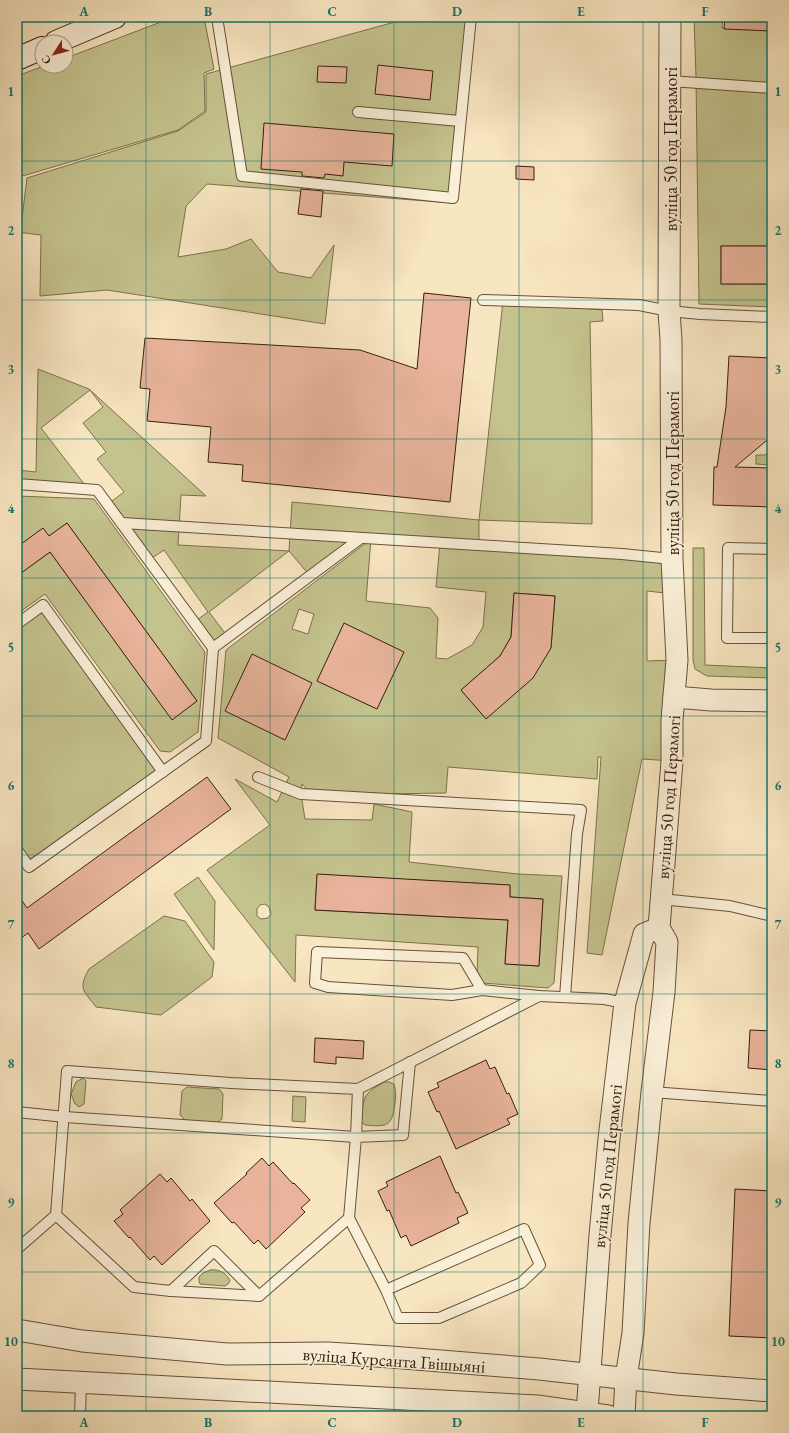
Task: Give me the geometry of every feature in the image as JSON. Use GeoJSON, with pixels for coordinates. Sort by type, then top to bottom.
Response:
{"type":"FeatureCollection","features":[{"type":"Feature","properties":{"kind":"street"},"geometry":{"type":"LineString","coordinates":[[74,34],[115,17]]}},
{"type":"Feature","properties":{"kind":"street","name":"вуліца 50 год Перамогі"},"geometry":{"type":"LineString","coordinates":[[624,1416],[626,1378],[633,1333],[639,1223],[664,992],[667,942],[659,928],[672,761],[672,720],[677,660],[672,559],[671,346],[669,311],[670,17]]}},
{"type":"Feature","properties":{"kind":"street"},"geometry":{"type":"LineString","coordinates":[[17,59],[34,52]]}},
{"type":"Feature","properties":{"kind":"street"},"geometry":{"type":"LineString","coordinates":[[674,697],[711,700],[772,701]]}},
{"type":"Feature","properties":{"kind":"street","name":"вуліца 50 год Перамогі"},"geometry":{"type":"LineString","coordinates":[[586,1414],[608,1146],[625,1003],[644,934],[659,928]]}},
{"type":"Feature","properties":{"kind":"street","name":"вуліца Курсанта Гвішыяні"},"geometry":{"type":"LineString","coordinates":[[17,1330],[82,1341],[227,1354],[328,1353],[532,1369],[676,1384],[772,1391]]}},
{"type":"Feature","properties":{"kind":"street","name":"вуліца Курсанта Гвішыяні"},"geometry":{"type":"LineString","coordinates":[[17,1379],[537,1406],[608,1416]]}},
{"type":"Feature","properties":{"kind":"lane"},"geometry":{"type":"LineString","coordinates":[[217,17],[242,176],[453,198],[470,17]]}},
{"type":"Feature","properties":{"kind":"lane"},"geometry":{"type":"LineString","coordinates":[[670,81],[772,88]]}},
{"type":"Feature","properties":{"kind":"lane"},"geometry":{"type":"LineString","coordinates":[[358,112],[460,121]]}},
{"type":"Feature","properties":{"kind":"lane"},"geometry":{"type":"LineString","coordinates":[[483,300],[638,305],[669,311],[700,314],[772,317]]}},
{"type":"Feature","properties":{"kind":"lane"},"geometry":{"type":"LineString","coordinates":[[17,484],[97,490],[213,648],[206,741],[29,867],[17,850]]}},
{"type":"Feature","properties":{"kind":"lane"},"geometry":{"type":"LineString","coordinates":[[122,523],[622,554],[672,559]]}},
{"type":"Feature","properties":{"kind":"lane"},"geometry":{"type":"LineString","coordinates":[[213,648],[361,538]]}},
{"type":"Feature","properties":{"kind":"lane"},"geometry":{"type":"LineString","coordinates":[[772,549],[728,548],[727,638],[772,638]]}},
{"type":"Feature","properties":{"kind":"lane"},"geometry":{"type":"LineString","coordinates":[[17,624],[43,604],[163,772]]}},
{"type":"Feature","properties":{"kind":"lane"},"geometry":{"type":"LineString","coordinates":[[258,777],[301,794],[581,810],[577,834],[564,997]]}},
{"type":"Feature","properties":{"kind":"lane"},"geometry":{"type":"LineString","coordinates":[[661,899],[730,906],[772,916]]}},
{"type":"Feature","properties":{"kind":"lane"},"geometry":{"type":"LineString","coordinates":[[482,990],[463,958],[317,952],[315,982],[328,987],[452,995],[482,990],[539,996],[604,999],[625,1003]]}},
{"type":"Feature","properties":{"kind":"lane"},"geometry":{"type":"LineString","coordinates":[[17,1249],[56,1215],[65,1117],[67,1071],[231,1083],[358,1089],[539,996]]}},
{"type":"Feature","properties":{"kind":"lane"},"geometry":{"type":"LineString","coordinates":[[17,1112],[65,1117],[356,1137],[402,1135],[410,1062]]}},
{"type":"Feature","properties":{"kind":"lane"},"geometry":{"type":"LineString","coordinates":[[358,1089],[356,1137],[349,1218],[386,1290],[398,1318],[439,1318],[521,1283],[540,1265],[524,1229],[386,1290]]}},
{"type":"Feature","properties":{"kind":"lane"},"geometry":{"type":"LineString","coordinates":[[652,1092],[772,1102]]}},
{"type":"Feature","properties":{"kind":"lane"},"geometry":{"type":"LineString","coordinates":[[56,1215],[134,1287],[171,1291],[259,1296],[349,1218]]}},
{"type":"Feature","properties":{"kind":"lane"},"geometry":{"type":"LineString","coordinates":[[171,1291],[214,1251],[259,1296]]}},
{"type":"Feature","properties":{"kind":"lane"},"geometry":{"type":"LineString","coordinates":[[80,1416],[82,1383]]}},
{"type":"Feature","properties":{"kind":"shaded area"},"geometry":{"type":"Polygon","coordinates":[[[174,17],[204,17],[214,69],[204,73],[205,111],[178,130],[17,177],[17,76],[34,70],[34,74],[74,74],[74,55],[174,17]]]}},
{"type":"Feature","properties":{"kind":"shaded area"},"geometry":{"type":"Polygon","coordinates":[[[413,17],[472,17],[452,203],[207,184],[186,206],[178,257],[226,249],[251,239],[278,272],[311,278],[334,245],[325,324],[107,290],[40,296],[41,235],[17,232],[17,221],[22,218],[27,178],[178,131],[206,112],[206,74],[413,17]]]}},
{"type":"Feature","properties":{"kind":"shaded area"},"geometry":{"type":"Polygon","coordinates":[[[694,17],[723,17],[722,28],[772,31],[772,246],[721,246],[721,284],[772,284],[772,307],[699,304],[694,17]]]}},
{"type":"Feature","properties":{"kind":"shaded area"},"geometry":{"type":"Polygon","coordinates":[[[503,301],[602,310],[603,321],[590,322],[592,524],[479,520],[503,301]]]}},
{"type":"Feature","properties":{"kind":"shaded area"},"geometry":{"type":"Polygon","coordinates":[[[38,369],[89,389],[206,496],[181,495],[178,545],[289,551],[209,612],[228,637],[213,648],[194,622],[208,612],[164,550],[149,560],[108,504],[124,492],[97,459],[106,452],[83,423],[103,407],[90,390],[41,428],[88,489],[17,484],[17,470],[36,472],[38,369]]]}},
{"type":"Feature","properties":{"kind":"shaded area"},"geometry":{"type":"Polygon","coordinates":[[[772,449],[772,465],[756,464],[756,455],[765,455],[772,449]]]}},
{"type":"Feature","properties":{"kind":"shaded area"},"geometry":{"type":"Polygon","coordinates":[[[17,496],[94,499],[205,652],[198,732],[170,752],[160,751],[45,594],[17,614],[17,576],[50,552],[172,719],[197,701],[67,523],[49,536],[19,546],[17,543],[17,496]]]}},
{"type":"Feature","properties":{"kind":"shaded area"},"geometry":{"type":"Polygon","coordinates":[[[292,502],[479,520],[479,545],[664,563],[665,593],[647,591],[647,661],[677,660],[672,761],[642,759],[602,955],[587,953],[601,757],[598,757],[597,779],[448,767],[446,793],[312,795],[302,784],[301,794],[305,819],[372,820],[374,804],[412,812],[409,862],[518,874],[562,876],[554,983],[548,988],[482,983],[477,974],[478,947],[296,935],[295,982],[207,870],[270,825],[235,779],[277,802],[289,777],[218,738],[226,650],[371,539],[361,538],[310,576],[289,551],[292,502]],[[371,539],[366,601],[430,608],[438,618],[436,658],[447,659],[472,645],[483,627],[486,592],[436,587],[440,543],[371,539]],[[514,593],[511,637],[500,656],[461,690],[486,719],[551,648],[555,596],[514,593]],[[299,609],[292,629],[308,634],[314,614],[299,609]],[[317,875],[315,910],[508,920],[505,964],[539,966],[543,899],[510,897],[510,885],[317,875]],[[265,904],[260,905],[257,909],[257,916],[261,919],[268,918],[271,914],[269,907],[265,904]]]}},
{"type":"Feature","properties":{"kind":"shaded area"},"geometry":{"type":"Polygon","coordinates":[[[693,548],[704,548],[705,665],[772,668],[772,678],[707,676],[695,669],[693,660],[693,548]]]}},
{"type":"Feature","properties":{"kind":"shaded area"},"geometry":{"type":"Polygon","coordinates":[[[43,605],[163,772],[29,867],[17,850],[17,624],[43,605]]]}},
{"type":"Feature","properties":{"kind":"shaded area"},"geometry":{"type":"Polygon","coordinates":[[[198,877],[215,901],[214,950],[174,894],[198,877]]]}},
{"type":"Feature","properties":{"kind":"shaded area"},"geometry":{"type":"Polygon","coordinates":[[[164,916],[185,921],[214,962],[212,977],[161,1015],[96,1007],[85,993],[83,985],[89,969],[164,916]]]}},
{"type":"Feature","properties":{"kind":"shaded area"},"geometry":{"type":"Polygon","coordinates":[[[83,1078],[86,1081],[84,1104],[79,1107],[75,1104],[71,1094],[76,1082],[83,1078]]]}},
{"type":"Feature","properties":{"kind":"shaded area"},"geometry":{"type":"Polygon","coordinates":[[[384,1082],[394,1084],[395,1087],[396,1098],[392,1117],[387,1124],[379,1126],[365,1125],[361,1121],[365,1097],[368,1093],[384,1082]]]}},
{"type":"Feature","properties":{"kind":"shaded area"},"geometry":{"type":"Polygon","coordinates":[[[187,1087],[219,1089],[223,1094],[222,1119],[216,1123],[185,1120],[180,1115],[182,1091],[187,1087]]]}},
{"type":"Feature","properties":{"kind":"shaded area"},"geometry":{"type":"Polygon","coordinates":[[[293,1096],[306,1097],[305,1122],[292,1121],[293,1096]]]}},
{"type":"Feature","properties":{"kind":"shaded area"},"geometry":{"type":"Polygon","coordinates":[[[210,1270],[222,1272],[230,1281],[225,1286],[200,1284],[199,1277],[203,1273],[210,1270]]]}},
{"type":"Feature","properties":{"kind":"building"},"geometry":{"type":"Polygon","coordinates":[[[725,17],[772,17],[772,31],[724,29],[725,17]]]}},
{"type":"Feature","properties":{"kind":"building"},"geometry":{"type":"Polygon","coordinates":[[[378,65],[433,71],[430,100],[375,94],[378,65]]]}},
{"type":"Feature","properties":{"kind":"building"},"geometry":{"type":"Polygon","coordinates":[[[318,66],[347,67],[346,83],[317,82],[318,66]]]}},
{"type":"Feature","properties":{"kind":"building"},"geometry":{"type":"Polygon","coordinates":[[[264,123],[394,134],[392,166],[344,162],[343,176],[325,174],[324,178],[302,176],[302,172],[261,169],[264,123]]]}},
{"type":"Feature","properties":{"kind":"building"},"geometry":{"type":"Polygon","coordinates":[[[516,166],[534,167],[534,180],[516,179],[516,166]]]}},
{"type":"Feature","properties":{"kind":"building"},"geometry":{"type":"Polygon","coordinates":[[[301,189],[323,191],[321,217],[298,214],[301,189]]]}},
{"type":"Feature","properties":{"kind":"building"},"geometry":{"type":"Polygon","coordinates":[[[721,246],[772,246],[772,284],[721,284],[721,246]]]}},
{"type":"Feature","properties":{"kind":"building"},"geometry":{"type":"Polygon","coordinates":[[[424,293],[471,298],[450,502],[242,481],[243,465],[208,462],[211,427],[147,421],[150,389],[140,388],[145,338],[360,350],[417,369],[424,293]]]}},
{"type":"Feature","properties":{"kind":"building"},"geometry":{"type":"Polygon","coordinates":[[[729,356],[772,358],[772,436],[735,467],[772,468],[772,507],[713,505],[714,467],[717,467],[726,407],[729,356]]]}},
{"type":"Feature","properties":{"kind":"building"},"geometry":{"type":"Polygon","coordinates":[[[67,523],[197,701],[172,720],[50,552],[17,576],[17,547],[43,528],[49,536],[67,523]]]}},
{"type":"Feature","properties":{"kind":"building"},"geometry":{"type":"Polygon","coordinates":[[[514,593],[555,596],[551,648],[533,678],[486,719],[461,690],[500,656],[511,637],[514,593]]]}},
{"type":"Feature","properties":{"kind":"building"},"geometry":{"type":"Polygon","coordinates":[[[344,623],[404,652],[377,709],[317,681],[344,623]]]}},
{"type":"Feature","properties":{"kind":"building"},"geometry":{"type":"Polygon","coordinates":[[[252,654],[312,683],[285,740],[225,711],[252,654]]]}},
{"type":"Feature","properties":{"kind":"building"},"geometry":{"type":"Polygon","coordinates":[[[207,777],[231,809],[39,949],[28,933],[17,941],[17,893],[27,908],[207,777]]]}},
{"type":"Feature","properties":{"kind":"building"},"geometry":{"type":"Polygon","coordinates":[[[317,874],[510,885],[510,897],[543,899],[539,966],[505,964],[508,920],[315,910],[317,874]]]}},
{"type":"Feature","properties":{"kind":"building"},"geometry":{"type":"Polygon","coordinates":[[[750,1030],[772,1031],[772,1070],[748,1068],[750,1030]]]}},
{"type":"Feature","properties":{"kind":"building"},"geometry":{"type":"Polygon","coordinates":[[[315,1038],[364,1041],[363,1059],[336,1057],[336,1064],[314,1062],[315,1038]]]}},
{"type":"Feature","properties":{"kind":"building"},"geometry":{"type":"Polygon","coordinates":[[[486,1060],[490,1069],[495,1067],[518,1114],[507,1119],[510,1124],[456,1149],[439,1111],[437,1112],[428,1092],[439,1087],[437,1083],[486,1060]]]}},
{"type":"Feature","properties":{"kind":"building"},"geometry":{"type":"Polygon","coordinates":[[[440,1156],[456,1193],[458,1192],[468,1213],[457,1218],[459,1223],[411,1246],[406,1235],[401,1238],[389,1210],[387,1211],[378,1191],[388,1186],[386,1182],[440,1156]]]}},
{"type":"Feature","properties":{"kind":"building"},"geometry":{"type":"Polygon","coordinates":[[[262,1158],[269,1166],[273,1162],[310,1200],[301,1208],[305,1212],[266,1249],[258,1240],[254,1244],[214,1203],[247,1174],[246,1173],[262,1158]]]}},
{"type":"Feature","properties":{"kind":"building"},"geometry":{"type":"Polygon","coordinates":[[[160,1174],[167,1182],[171,1178],[190,1201],[192,1199],[210,1221],[162,1265],[154,1256],[150,1260],[114,1221],[123,1214],[120,1210],[160,1174]]]}},
{"type":"Feature","properties":{"kind":"building"},"geometry":{"type":"Polygon","coordinates":[[[735,1189],[772,1191],[768,1298],[772,1298],[772,1338],[729,1336],[735,1189]]]}}]}
